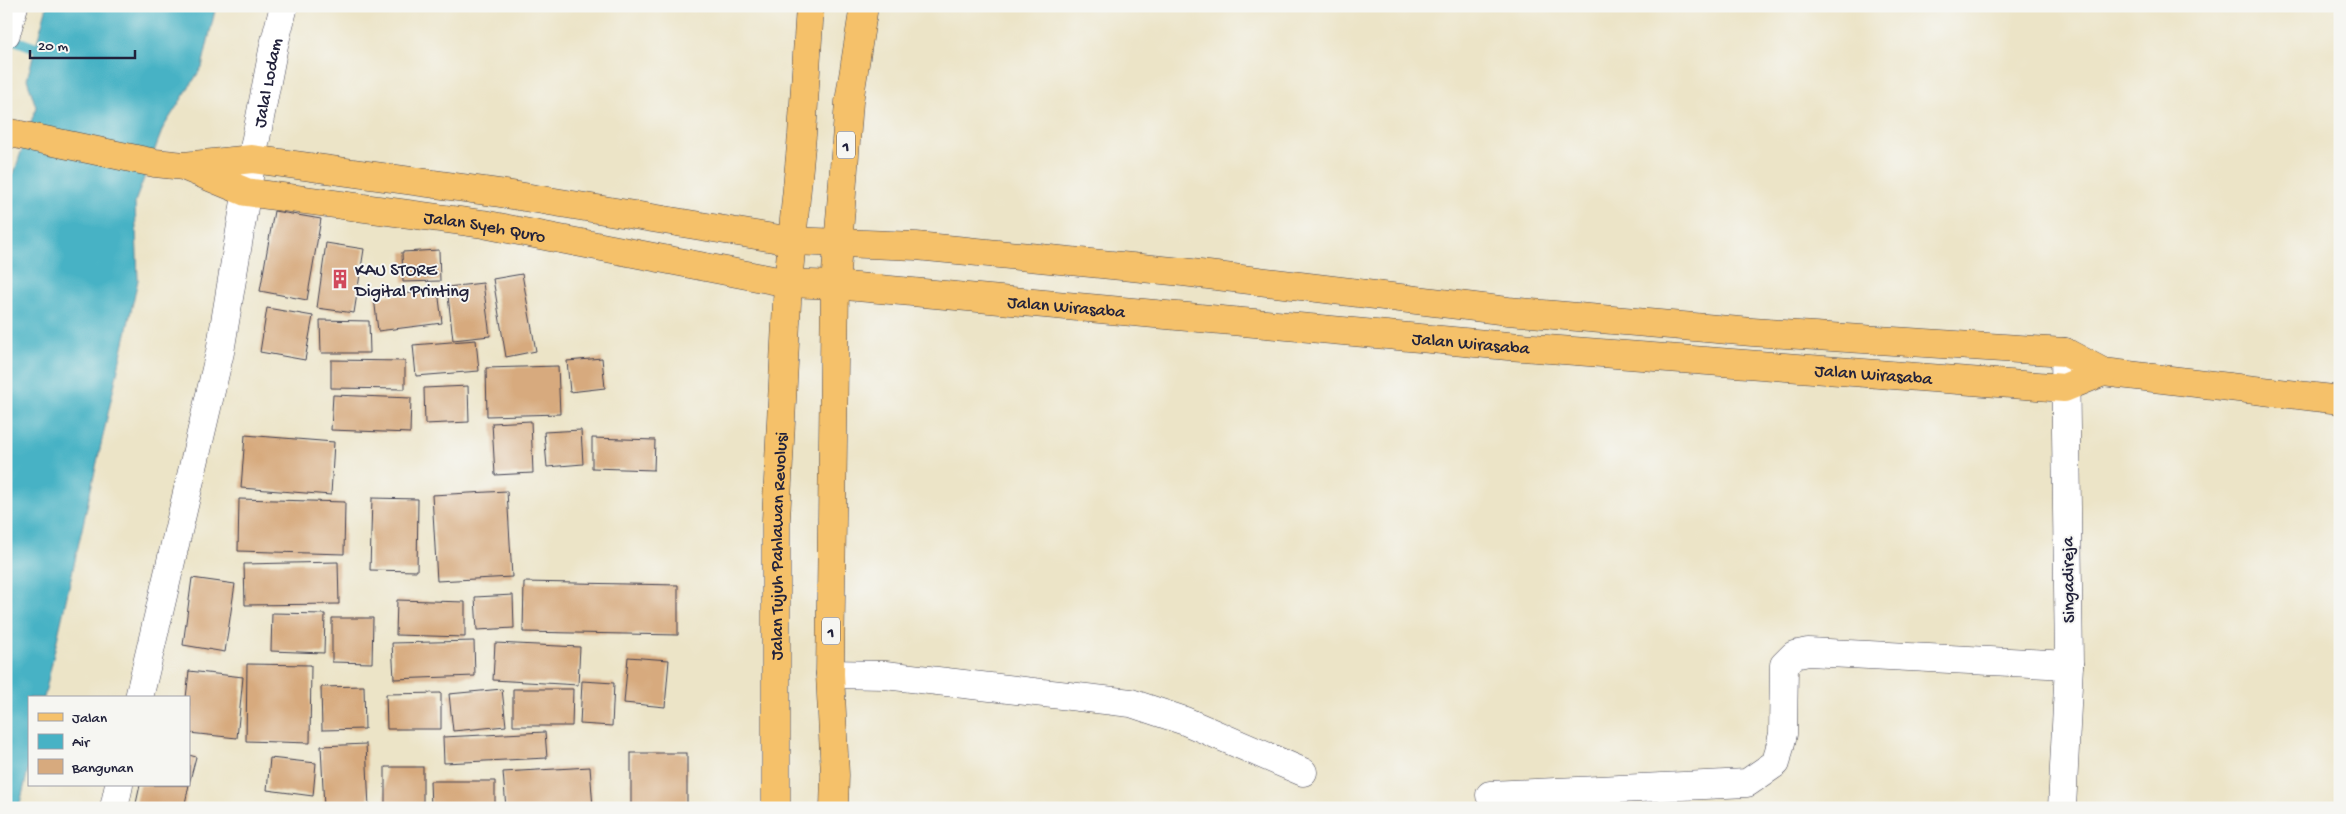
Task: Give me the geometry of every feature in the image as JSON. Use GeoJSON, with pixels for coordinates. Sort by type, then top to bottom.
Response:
{"type":"FeatureCollection","features":[{"type":"Feature","properties":{"kind":"main road","name":"Jalan Tujuh Pahlawan Revolusi"},"geometry":{"type":"LineString","coordinates":[[776,808],[776,520],[788,283],[802,135],[810,6]]}},
{"type":"Feature","properties":{"kind":"main road","name":"1"},"geometry":{"type":"LineString","coordinates":[[834,808],[835,775],[830,674],[835,285],[849,102],[864,6]]}},
{"type":"Feature","properties":{"kind":"main road","name":"Jalan Syeh Quro"},"geometry":{"type":"LineString","coordinates":[[6,132],[155,163],[184,166],[252,160],[500,193],[792,241],[839,244]]}},
{"type":"Feature","properties":{"kind":"main road","name":"Jalan Syeh Quro"},"geometry":{"type":"LineString","coordinates":[[184,166],[246,192],[483,224],[788,283],[835,285]]}},
{"type":"Feature","properties":{"kind":"main road","name":"Jalan Wirasaba"},"geometry":{"type":"LineString","coordinates":[[839,244],[916,246],[1173,271],[1527,313],[1752,332],[2065,352],[2103,372],[2340,400]]}},
{"type":"Feature","properties":{"kind":"main road","name":"Jalan Wirasaba"},"geometry":{"type":"LineString","coordinates":[[835,285],[1508,346],[2064,388],[2103,372]]}},
{"type":"Feature","properties":{"kind":"street","name":"Jalal Lodam"},"geometry":{"type":"LineString","coordinates":[[139,696],[220,352],[246,192],[274,45],[284,6]]}},
{"type":"Feature","properties":{"kind":"street","name":"Singadireja"},"geometry":{"type":"LineString","coordinates":[[2062,808],[2068,665],[2065,352]]}},
{"type":"Feature","properties":{"kind":"street"},"geometry":{"type":"LineString","coordinates":[[1490,795],[1747,783],[1776,763],[1783,734],[1784,665],[1794,655],[1808,652],[2068,665]]}},
{"type":"Feature","properties":{"kind":"street"},"geometry":{"type":"LineString","coordinates":[[830,674],[885,675],[1131,703],[1185,720],[1303,772]]}},
{"type":"Feature","properties":{"kind":"street"},"geometry":{"type":"LineString","coordinates":[[114,808],[119,786]]}},
{"type":"Feature","properties":{"kind":"water"},"geometry":{"type":"Polygon","coordinates":[[[47,6],[216,6],[202,67],[163,128],[135,202],[138,280],[44,696],[28,696],[28,770],[19,808],[6,808],[6,180],[14,173],[36,107],[27,79],[47,6]]]}},
{"type":"Feature","properties":{"kind":"building"},"geometry":{"type":"Polygon","coordinates":[[[274,211],[321,219],[307,300],[260,291],[274,211]]]}},
{"type":"Feature","properties":{"kind":"building","name":"KAU STORE Digital Printing"},"geometry":{"type":"Polygon","coordinates":[[[326,243],[364,249],[354,313],[317,308],[326,243]]]}},
{"type":"Feature","properties":{"kind":"building"},"geometry":{"type":"Polygon","coordinates":[[[439,250],[440,281],[403,282],[402,252],[439,250]]]}},
{"type":"Feature","properties":{"kind":"building"},"geometry":{"type":"Polygon","coordinates":[[[522,274],[536,351],[506,357],[493,279],[522,274]]]}},
{"type":"Feature","properties":{"kind":"building"},"geometry":{"type":"Polygon","coordinates":[[[483,283],[490,336],[453,340],[447,287],[483,283]]]}},
{"type":"Feature","properties":{"kind":"building"},"geometry":{"type":"Polygon","coordinates":[[[438,290],[442,323],[378,331],[374,297],[438,290]]]}},
{"type":"Feature","properties":{"kind":"building"},"geometry":{"type":"Polygon","coordinates":[[[267,308],[313,316],[305,360],[260,352],[267,308]]]}},
{"type":"Feature","properties":{"kind":"building"},"geometry":{"type":"Polygon","coordinates":[[[320,320],[369,321],[370,353],[321,353],[320,320]]]}},
{"type":"Feature","properties":{"kind":"building"},"geometry":{"type":"Polygon","coordinates":[[[476,340],[479,371],[416,376],[413,345],[476,340]]]}},
{"type":"Feature","properties":{"kind":"building"},"geometry":{"type":"Polygon","coordinates":[[[602,358],[605,388],[570,392],[567,361],[602,358]]]}},
{"type":"Feature","properties":{"kind":"building"},"geometry":{"type":"Polygon","coordinates":[[[331,360],[405,361],[405,389],[331,388],[331,360]]]}},
{"type":"Feature","properties":{"kind":"building"},"geometry":{"type":"Polygon","coordinates":[[[558,366],[560,414],[487,416],[486,368],[558,366]]]}},
{"type":"Feature","properties":{"kind":"building"},"geometry":{"type":"Polygon","coordinates":[[[468,386],[469,422],[425,424],[424,388],[468,386]]]}},
{"type":"Feature","properties":{"kind":"building"},"geometry":{"type":"Polygon","coordinates":[[[333,395],[411,398],[410,433],[331,430],[333,395]]]}},
{"type":"Feature","properties":{"kind":"building"},"geometry":{"type":"Polygon","coordinates":[[[531,421],[533,473],[495,475],[492,423],[531,421]]]}},
{"type":"Feature","properties":{"kind":"building"},"geometry":{"type":"Polygon","coordinates":[[[581,430],[583,464],[547,467],[544,432],[581,430]]]}},
{"type":"Feature","properties":{"kind":"building"},"geometry":{"type":"Polygon","coordinates":[[[245,435],[334,442],[331,495],[241,488],[245,435]]]}},
{"type":"Feature","properties":{"kind":"building"},"geometry":{"type":"Polygon","coordinates":[[[592,438],[655,440],[654,470],[592,468],[592,438]]]}},
{"type":"Feature","properties":{"kind":"building"},"geometry":{"type":"Polygon","coordinates":[[[507,491],[512,577],[437,581],[432,495],[507,491]]]}},
{"type":"Feature","properties":{"kind":"building"},"geometry":{"type":"Polygon","coordinates":[[[372,498],[418,499],[417,571],[370,570],[372,498]]]}},
{"type":"Feature","properties":{"kind":"building"},"geometry":{"type":"Polygon","coordinates":[[[239,499],[345,502],[344,554],[238,551],[239,499]]]}},
{"type":"Feature","properties":{"kind":"building"},"geometry":{"type":"Polygon","coordinates":[[[338,562],[339,604],[245,605],[244,564],[338,562]]]}},
{"type":"Feature","properties":{"kind":"building"},"geometry":{"type":"Polygon","coordinates":[[[192,578],[235,584],[225,652],[183,645],[192,578]]]}},
{"type":"Feature","properties":{"kind":"building"},"geometry":{"type":"Polygon","coordinates":[[[524,582],[678,585],[678,635],[523,632],[524,582]]]}},
{"type":"Feature","properties":{"kind":"building"},"geometry":{"type":"Polygon","coordinates":[[[513,595],[514,628],[477,630],[475,597],[513,595]]]}},
{"type":"Feature","properties":{"kind":"building"},"geometry":{"type":"Polygon","coordinates":[[[397,600],[465,602],[465,637],[396,635],[397,600]]]}},
{"type":"Feature","properties":{"kind":"building"},"geometry":{"type":"Polygon","coordinates":[[[272,613],[325,614],[324,653],[271,651],[272,613]]]}},
{"type":"Feature","properties":{"kind":"building"},"geometry":{"type":"Polygon","coordinates":[[[332,618],[373,618],[372,663],[332,662],[332,618]]]}},
{"type":"Feature","properties":{"kind":"building"},"geometry":{"type":"Polygon","coordinates":[[[474,641],[475,676],[394,679],[392,643],[474,641]]]}},
{"type":"Feature","properties":{"kind":"building"},"geometry":{"type":"Polygon","coordinates":[[[495,643],[580,647],[578,685],[493,680],[495,643]]]}},
{"type":"Feature","properties":{"kind":"building"},"geometry":{"type":"Polygon","coordinates":[[[628,657],[669,660],[665,707],[624,703],[628,657]]]}},
{"type":"Feature","properties":{"kind":"building"},"geometry":{"type":"Polygon","coordinates":[[[247,664],[311,665],[310,743],[246,741],[247,664]]]}},
{"type":"Feature","properties":{"kind":"building"},"geometry":{"type":"Polygon","coordinates":[[[189,671],[243,677],[237,738],[190,733],[190,696],[186,696],[189,671]]]}},
{"type":"Feature","properties":{"kind":"building"},"geometry":{"type":"Polygon","coordinates":[[[582,681],[614,683],[612,726],[580,724],[582,681]]]}},
{"type":"Feature","properties":{"kind":"building"},"geometry":{"type":"Polygon","coordinates":[[[364,686],[365,729],[322,730],[321,687],[364,686]]]}},
{"type":"Feature","properties":{"kind":"building"},"geometry":{"type":"Polygon","coordinates":[[[502,689],[506,726],[453,731],[449,694],[502,689]]]}},
{"type":"Feature","properties":{"kind":"building"},"geometry":{"type":"Polygon","coordinates":[[[513,689],[573,689],[572,726],[513,726],[513,689]]]}},
{"type":"Feature","properties":{"kind":"building"},"geometry":{"type":"Polygon","coordinates":[[[441,693],[441,729],[387,729],[386,694],[441,693]]]}},
{"type":"Feature","properties":{"kind":"building"},"geometry":{"type":"Polygon","coordinates":[[[545,732],[547,758],[444,763],[443,737],[545,732]]]}},
{"type":"Feature","properties":{"kind":"building"},"geometry":{"type":"Polygon","coordinates":[[[366,744],[369,808],[324,808],[321,746],[366,744]]]}},
{"type":"Feature","properties":{"kind":"building"},"geometry":{"type":"Polygon","coordinates":[[[631,753],[687,753],[687,808],[631,808],[631,753]]]}},
{"type":"Feature","properties":{"kind":"building"},"geometry":{"type":"Polygon","coordinates":[[[190,755],[196,757],[190,780],[190,755]]]}},
{"type":"Feature","properties":{"kind":"building"},"geometry":{"type":"Polygon","coordinates":[[[270,758],[316,763],[313,796],[267,790],[270,758]]]}},
{"type":"Feature","properties":{"kind":"building"},"geometry":{"type":"Polygon","coordinates":[[[385,767],[423,767],[423,808],[385,808],[385,767]]]}},
{"type":"Feature","properties":{"kind":"building"},"geometry":{"type":"Polygon","coordinates":[[[590,767],[593,808],[506,808],[503,772],[590,767]]]}},
{"type":"Feature","properties":{"kind":"building"},"geometry":{"type":"Polygon","coordinates":[[[430,781],[495,781],[495,808],[431,808],[430,781]]]}},
{"type":"Feature","properties":{"kind":"building"},"geometry":{"type":"Polygon","coordinates":[[[140,786],[189,786],[184,808],[135,808],[140,786]]]}},
{"type":"Feature","properties":{"kind":"waterway"},"geometry":{"type":"LineString","coordinates":[[6,37],[47,52]]}},
{"type":"Feature","properties":{"kind":"place","name":"KAU STORE Digital Printing"},"geometry":{"type":"Point","coordinates":[340,279]}}]}
